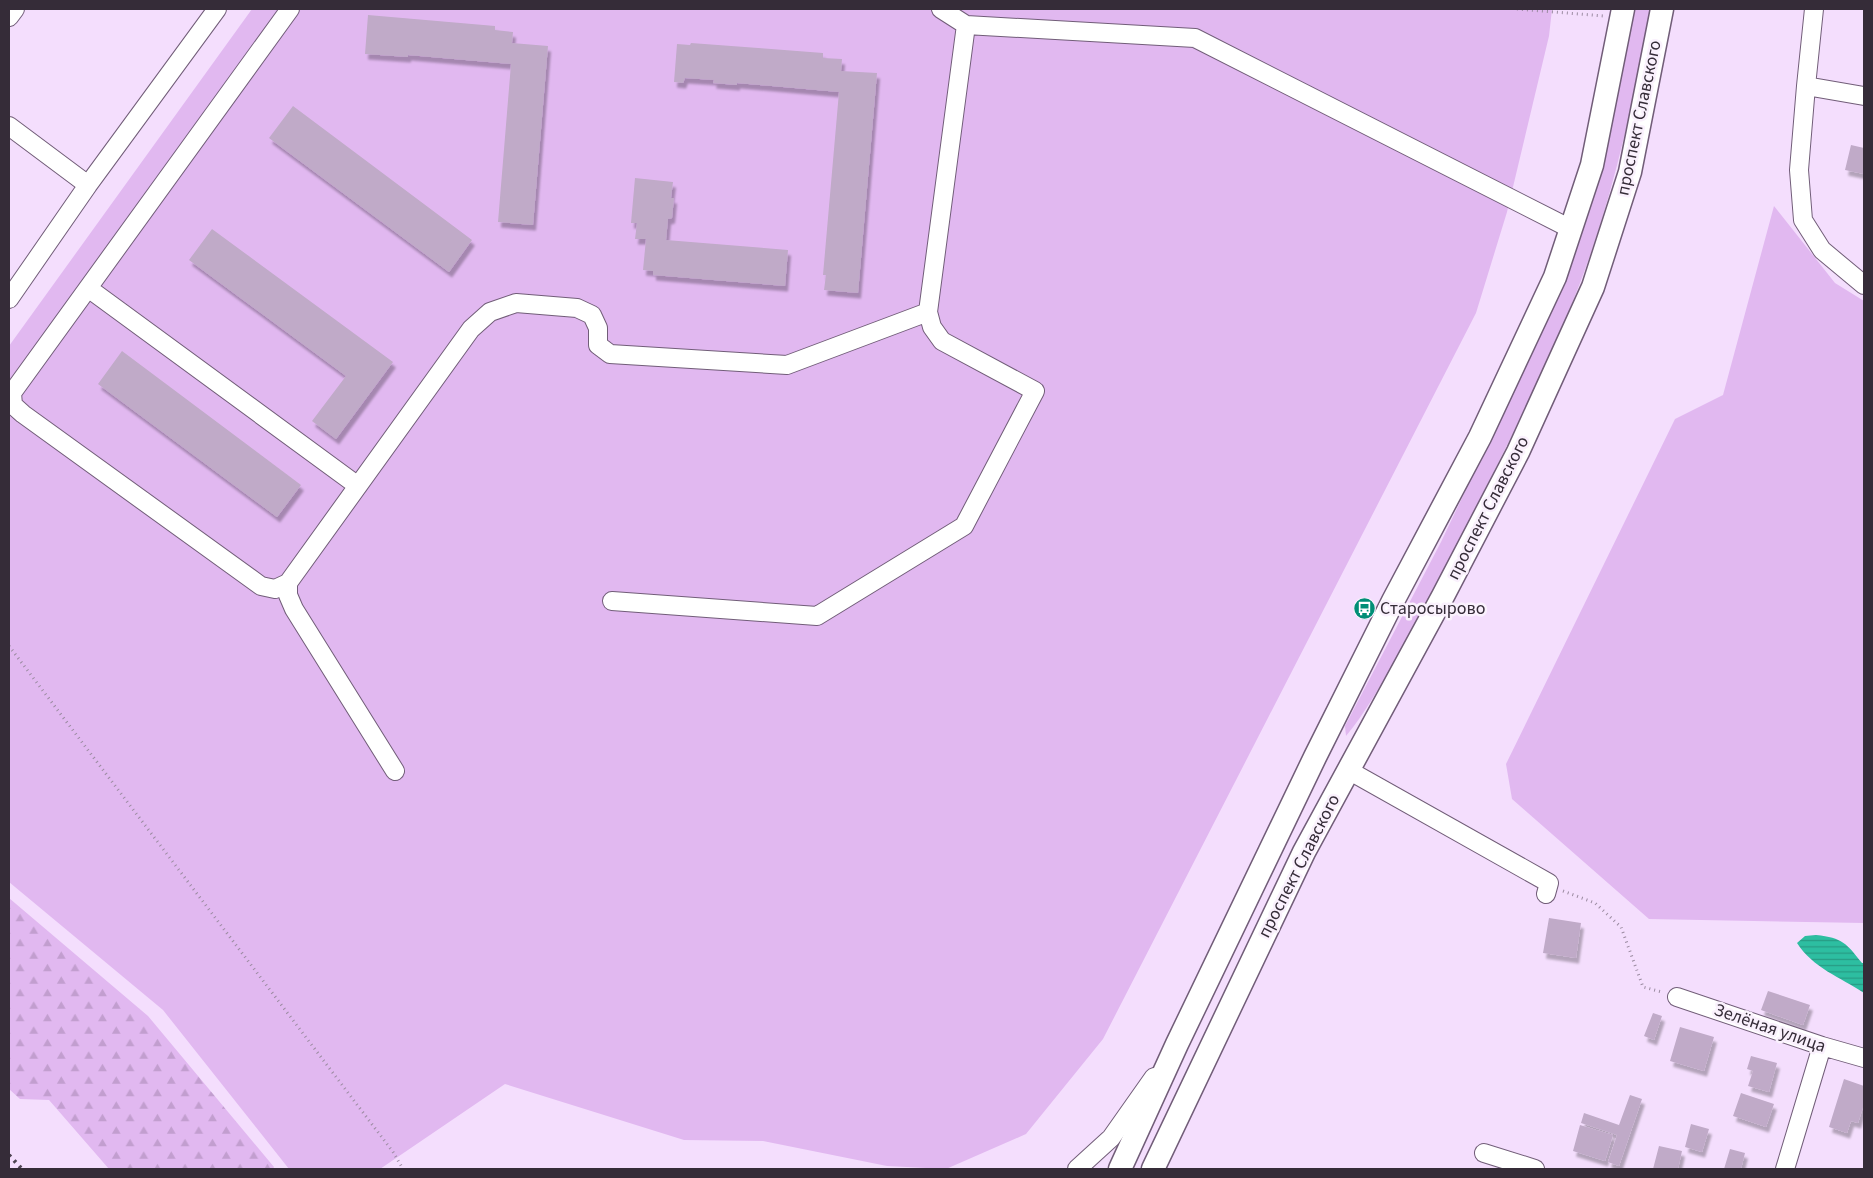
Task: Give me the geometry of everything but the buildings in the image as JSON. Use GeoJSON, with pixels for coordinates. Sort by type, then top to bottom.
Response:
{"type":"FeatureCollection","features":[{"type":"Feature","properties":{"kind":"main road","name":"проспект Славского"},"geometry":{"type":"LineString","coordinates":[[1153,1169],[1304,852],[1438,605],[1518,452],[1593,287],[1630,172],[1662,9]]}},
{"type":"Feature","properties":{"kind":"main road","name":"проспект Славского"},"geometry":{"type":"LineString","coordinates":[[1120,1169],[1177,1044],[1319,749],[1393,601],[1480,437],[1555,276],[1592,165],[1622,13]]}},
{"type":"Feature","properties":{"kind":"street"},"geometry":{"type":"LineString","coordinates":[[9,17],[15,9]]}},
{"type":"Feature","properties":{"kind":"street"},"geometry":{"type":"LineString","coordinates":[[9,299],[88,185],[217,9]]}},
{"type":"Feature","properties":{"kind":"street"},"geometry":{"type":"LineString","coordinates":[[290,9],[10,395],[13,405],[23,414],[261,586],[275,589],[288,583],[471,329],[490,312],[516,303],[577,308],[592,315],[598,328],[598,345],[610,354],[787,365],[928,312]]}},
{"type":"Feature","properties":{"kind":"street"},"geometry":{"type":"LineString","coordinates":[[941,9],[966,25],[1194,38],[1570,229]]}},
{"type":"Feature","properties":{"kind":"street"},"geometry":{"type":"LineString","coordinates":[[1814,9],[1799,170],[1802,220],[1822,250],[1864,285]]}},
{"type":"Feature","properties":{"kind":"street"},"geometry":{"type":"LineString","coordinates":[[612,601],[817,616],[964,526],[1035,391],[942,341],[932,328],[928,312],[966,25]]}},
{"type":"Feature","properties":{"kind":"street"},"geometry":{"type":"LineString","coordinates":[[1806,86],[1864,96]]}},
{"type":"Feature","properties":{"kind":"street"},"geometry":{"type":"LineString","coordinates":[[9,126],[88,185]]}},
{"type":"Feature","properties":{"kind":"street"},"geometry":{"type":"LineString","coordinates":[[88,288],[358,486]]}},
{"type":"Feature","properties":{"kind":"street"},"geometry":{"type":"LineString","coordinates":[[288,583],[288,595],[294,610],[395,771]]}},
{"type":"Feature","properties":{"kind":"street"},"geometry":{"type":"LineString","coordinates":[[1348,770],[1549,883],[1547,890]]}},
{"type":"Feature","properties":{"kind":"street","name":"Зелёная улица"},"geometry":{"type":"LineString","coordinates":[[1677,997],[1822,1046],[1864,1058]]}},
{"type":"Feature","properties":{"kind":"street"},"geometry":{"type":"LineString","coordinates":[[1077,1169],[1112,1138],[1177,1044]]}},
{"type":"Feature","properties":{"kind":"street"},"geometry":{"type":"LineString","coordinates":[[1785,1169],[1822,1046]]}},
{"type":"Feature","properties":{"kind":"street"},"geometry":{"type":"LineString","coordinates":[[1165,1169],[1204,1060]]}},
{"type":"Feature","properties":{"kind":"street"},"geometry":{"type":"LineString","coordinates":[[1484,1154],[1535,1169]]}},
{"type":"Feature","properties":{"kind":"path"},"geometry":{"type":"LineString","coordinates":[[1517,9],[1622,13]]}},
{"type":"Feature","properties":{"kind":"path"},"geometry":{"type":"LineString","coordinates":[[9,646],[393,1152],[403,1169]]}},
{"type":"Feature","properties":{"kind":"path"},"geometry":{"type":"LineString","coordinates":[[1547,890],[1595,902],[1621,927],[1643,987],[1677,997]]}},
{"type":"Feature","properties":{"kind":"green space"},"geometry":{"type":"Polygon","coordinates":[[[252,9],[1552,9],[1549,36],[1507,212],[1476,313],[1103,1039],[1026,1134],[946,1169],[887,1166],[763,1141],[684,1140],[505,1084],[380,1169],[289,1169],[163,1010],[9,882],[9,346],[252,9]]]}},
{"type":"Feature","properties":{"kind":"green space"},"geometry":{"type":"Polygon","coordinates":[[[1631,9],[1651,9],[1630,113],[1613,182],[1580,283],[1538,382],[1450,558],[1392,666],[1365,710],[1346,736],[1345,726],[1441,542],[1531,353],[1631,9]]]}},
{"type":"Feature","properties":{"kind":"green space"},"geometry":{"type":"Polygon","coordinates":[[[1774,206],[1835,283],[1864,301],[1864,923],[1649,919],[1512,799],[1506,764],[1675,419],[1723,395],[1774,206]]]}},
{"type":"Feature","properties":{"kind":"green space"},"geometry":{"type":"Polygon","coordinates":[[[9,898],[148,1016],[274,1167],[273,1169],[109,1169],[49,1100],[20,1099],[9,1089],[9,898]]]}},
{"type":"Feature","properties":{"kind":"shaded area"},"geometry":{"type":"Polygon","coordinates":[[[1816,935],[1838,940],[1848,946],[1864,963],[1864,993],[1819,966],[1803,952],[1797,943],[1805,936],[1816,935]]]}},
{"type":"Feature","properties":{"kind":"railway"},"geometry":{"type":"LineString","coordinates":[[9,1155],[22,1169]]}},
{"type":"Feature","properties":{"kind":"place","name":"Старосырово"},"geometry":{"type":"Point","coordinates":[1364,608]}}]}
